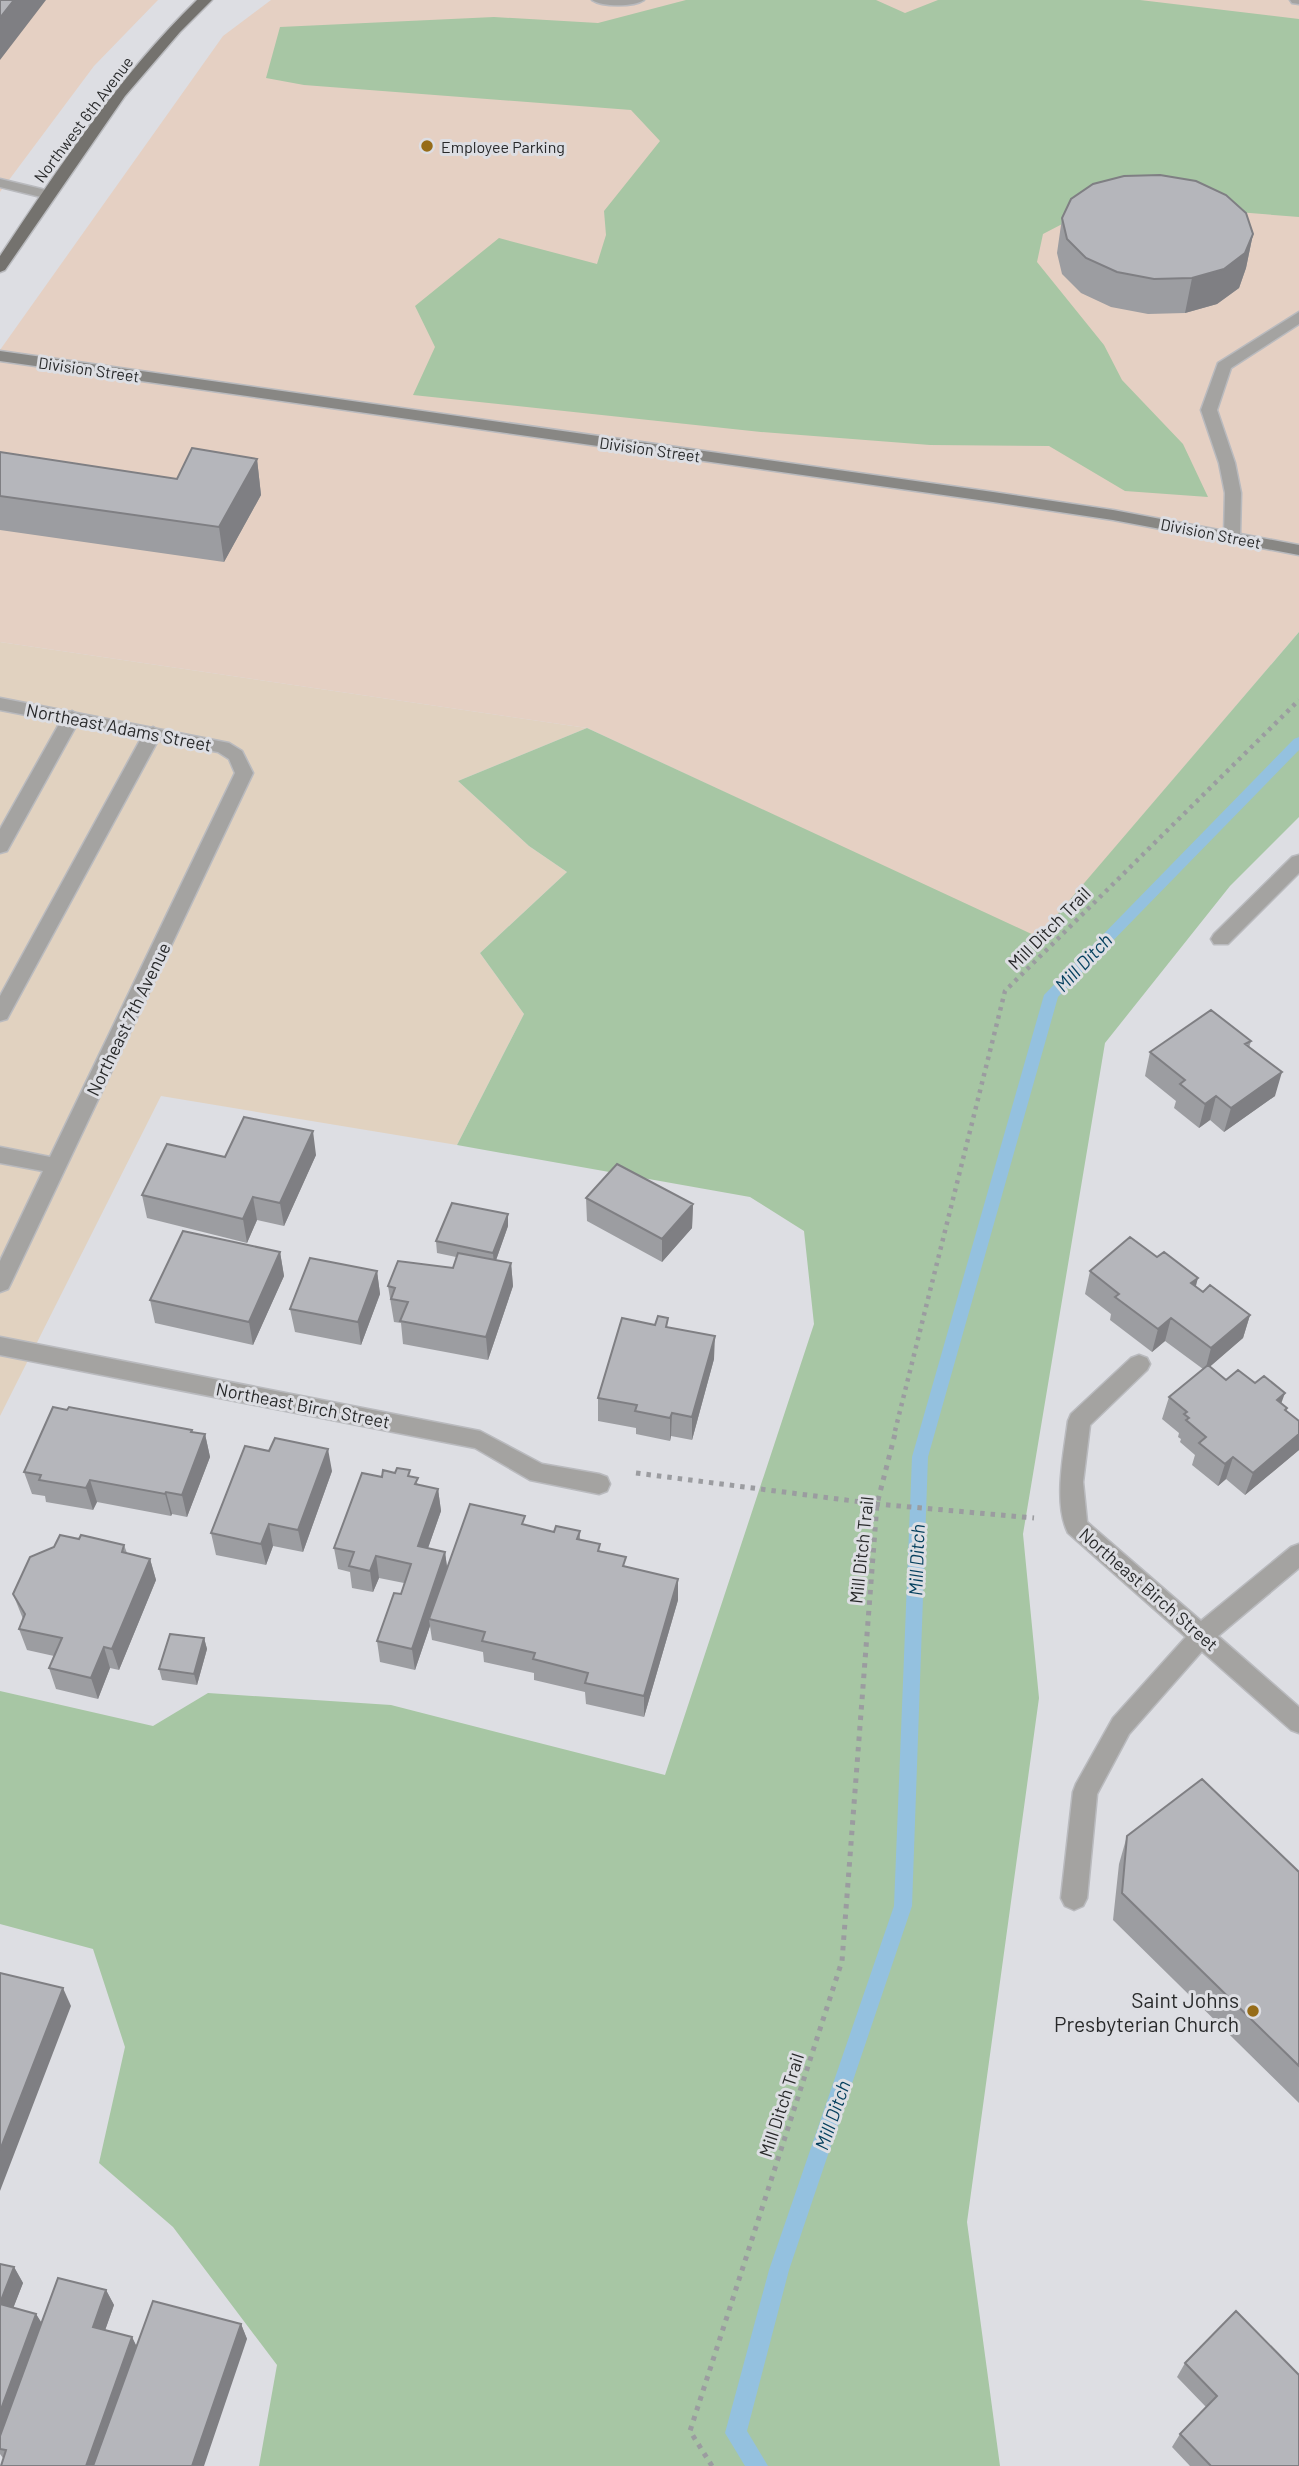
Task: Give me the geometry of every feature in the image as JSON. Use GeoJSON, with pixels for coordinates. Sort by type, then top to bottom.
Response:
{"type":"FeatureCollection","features":[{"type":"Feature","properties":{"kind":"main road","name":"Northwest 6th Avenue"},"geometry":{"type":"LineString","coordinates":[[0,267],[120,95],[163,42],[205,0]]}},
{"type":"Feature","properties":{"kind":"street"},"geometry":{"type":"LineString","coordinates":[[599,0],[637,0]]}},
{"type":"Feature","properties":{"kind":"street"},"geometry":{"type":"LineString","coordinates":[[0,183],[48,195]]}},
{"type":"Feature","properties":{"kind":"street"},"geometry":{"type":"LineString","coordinates":[[1232,536],[1233,493],[1227,463],[1209,410],[1224,366],[1299,317]]}},
{"type":"Feature","properties":{"kind":"street","name":"Division Street"},"geometry":{"type":"LineString","coordinates":[[0,356],[993,497],[1232,536],[1299,550]]}},
{"type":"Feature","properties":{"kind":"street","name":"Northeast Adams Street"},"geometry":{"type":"LineString","coordinates":[[0,704],[223,747],[236,755]]}},
{"type":"Feature","properties":{"kind":"street"},"geometry":{"type":"LineString","coordinates":[[0,846],[72,717]]}},
{"type":"Feature","properties":{"kind":"street"},"geometry":{"type":"LineString","coordinates":[[0,1014],[153,733]]}},
{"type":"Feature","properties":{"kind":"street","name":"Northeast 7th Avenue"},"geometry":{"type":"LineString","coordinates":[[0,1283],[238,791],[244,773],[236,755]]}},
{"type":"Feature","properties":{"kind":"street"},"geometry":{"type":"LineString","coordinates":[[1221,939],[1299,862]]}},
{"type":"Feature","properties":{"kind":"street"},"geometry":{"type":"LineString","coordinates":[[0,1155],[57,1166]]}},
{"type":"Feature","properties":{"kind":"street","name":"Northeast Birch Street"},"geometry":{"type":"LineString","coordinates":[[0,1346],[481,1440],[538,1473],[598,1484]]}},
{"type":"Feature","properties":{"kind":"street","name":"Northeast Birch Street"},"geometry":{"type":"LineString","coordinates":[[1139,1364],[1079,1421],[1072,1482],[1076,1526],[1299,1722]]}},
{"type":"Feature","properties":{"kind":"street"},"geometry":{"type":"LineString","coordinates":[[1074,1898],[1085,1793],[1121,1726],[1202,1635],[1299,1554]]}},
{"type":"Feature","properties":{"kind":"path","name":"Mill Ditch Trail"},"geometry":{"type":"LineString","coordinates":[[712,2466],[690,2431],[842,1961],[877,1504],[1005,991],[1299,700]]}},
{"type":"Feature","properties":{"kind":"path"},"geometry":{"type":"LineString","coordinates":[[598,1484],[631,1473],[877,1504],[964,1510],[1076,1526]]}},
{"type":"Feature","properties":{"kind":"shaded area"},"geometry":{"type":"Polygon","coordinates":[[[0,0],[158,0],[94,66],[0,192],[0,0]]]}},
{"type":"Feature","properties":{"kind":"shaded area"},"geometry":{"type":"Polygon","coordinates":[[[271,0],[1299,0],[1299,632],[1038,938],[587,728],[0,642],[0,350],[223,36],[271,0]]]}},
{"type":"Feature","properties":{"kind":"shaded area"},"geometry":{"type":"Polygon","coordinates":[[[0,642],[587,728],[458,781],[529,846],[567,872],[480,953],[524,1014],[457,1145],[161,1096],[0,1416],[0,642]]]}},
{"type":"Feature","properties":{"kind":"green space"},"geometry":{"type":"Polygon","coordinates":[[[686,0],[876,0],[905,13],[938,0],[1140,0],[1299,19],[1299,217],[1225,211],[1118,195],[1043,234],[1037,262],[1104,345],[1122,380],[1183,444],[1208,497],[1125,491],[1049,446],[930,445],[761,432],[413,395],[435,347],[415,306],[499,238],[597,264],[606,235],[604,211],[660,141],[631,110],[304,85],[266,78],[280,27],[494,17],[598,23],[686,0]]]}},
{"type":"Feature","properties":{"kind":"green space"},"geometry":{"type":"Polygon","coordinates":[[[1299,632],[1299,817],[1230,886],[1105,1043],[1023,1534],[1039,1698],[967,2222],[1000,2466],[259,2466],[277,2365],[173,2227],[99,2163],[125,2047],[93,1949],[0,1924],[0,1691],[153,1726],[208,1693],[391,1705],[665,1775],[814,1324],[804,1231],[750,1197],[457,1145],[524,1014],[480,953],[567,872],[529,846],[458,781],[587,728],[1038,937],[1299,632]]]}},
{"type":"Feature","properties":{"kind":"building"},"geometry":{"type":"Polygon","coordinates":[[[0,0],[14,0],[0,18],[0,0]]]}},
{"type":"Feature","properties":{"kind":"building"},"geometry":{"type":"Polygon","coordinates":[[[1160,175],[1196,181],[1226,195],[1246,213],[1253,234],[1245,253],[1224,269],[1192,278],[1154,279],[1117,272],[1086,258],[1067,239],[1062,218],[1071,199],[1093,184],[1124,176],[1160,175]]]}},
{"type":"Feature","properties":{"kind":"building"},"geometry":{"type":"Polygon","coordinates":[[[192,448],[257,459],[219,527],[0,496],[0,452],[177,479],[192,448]]]}},
{"type":"Feature","properties":{"kind":"building"},"geometry":{"type":"Polygon","coordinates":[[[1211,1010],[1251,1041],[1245,1044],[1282,1072],[1231,1108],[1216,1096],[1205,1104],[1180,1084],[1185,1080],[1150,1052],[1211,1010]]]}},
{"type":"Feature","properties":{"kind":"building"},"geometry":{"type":"Polygon","coordinates":[[[244,1117],[313,1131],[280,1203],[253,1197],[243,1219],[142,1195],[167,1144],[225,1157],[244,1117]]]}},
{"type":"Feature","properties":{"kind":"building"},"geometry":{"type":"Polygon","coordinates":[[[617,1164],[693,1204],[662,1239],[586,1198],[617,1164]]]}},
{"type":"Feature","properties":{"kind":"building"},"geometry":{"type":"Polygon","coordinates":[[[452,1203],[508,1214],[493,1253],[436,1241],[452,1203]]]}},
{"type":"Feature","properties":{"kind":"building"},"geometry":{"type":"Polygon","coordinates":[[[183,1231],[280,1252],[249,1322],[150,1300],[183,1231]]]}},
{"type":"Feature","properties":{"kind":"building"},"geometry":{"type":"Polygon","coordinates":[[[1130,1237],[1157,1257],[1164,1252],[1198,1278],[1191,1283],[1203,1292],[1210,1285],[1250,1315],[1211,1348],[1171,1318],[1158,1329],[1115,1297],[1119,1294],[1090,1271],[1130,1237]]]}},
{"type":"Feature","properties":{"kind":"building"},"geometry":{"type":"Polygon","coordinates":[[[458,1253],[511,1263],[486,1337],[400,1321],[408,1302],[391,1299],[395,1288],[388,1286],[398,1261],[453,1268],[458,1253]]]}},
{"type":"Feature","properties":{"kind":"building"},"geometry":{"type":"Polygon","coordinates":[[[310,1258],[377,1271],[358,1322],[290,1309],[310,1258]]]}},
{"type":"Feature","properties":{"kind":"building"},"geometry":{"type":"Polygon","coordinates":[[[658,1316],[668,1318],[666,1327],[715,1336],[692,1417],[672,1413],[670,1418],[635,1411],[637,1405],[598,1398],[622,1318],[655,1325],[658,1316]]]}},
{"type":"Feature","properties":{"kind":"building"},"geometry":{"type":"Polygon","coordinates":[[[1208,1365],[1226,1380],[1238,1370],[1255,1383],[1264,1376],[1285,1393],[1277,1400],[1299,1421],[1299,1434],[1253,1473],[1233,1457],[1225,1464],[1199,1443],[1206,1437],[1186,1420],[1189,1418],[1184,1414],[1187,1412],[1169,1397],[1208,1365]]]}},
{"type":"Feature","properties":{"kind":"building"},"geometry":{"type":"Polygon","coordinates":[[[53,1407],[67,1410],[69,1407],[205,1434],[182,1495],[90,1480],[86,1488],[39,1480],[41,1475],[24,1472],[53,1407]]]}},
{"type":"Feature","properties":{"kind":"building"},"geometry":{"type":"Polygon","coordinates":[[[275,1438],[328,1449],[298,1530],[269,1524],[261,1544],[211,1533],[245,1446],[269,1451],[275,1438]]]}},
{"type":"Feature","properties":{"kind":"building"},"geometry":{"type":"Polygon","coordinates":[[[397,1468],[410,1470],[408,1476],[418,1478],[415,1484],[438,1489],[418,1546],[445,1552],[412,1649],[377,1641],[394,1593],[401,1594],[411,1564],[376,1556],[370,1571],[349,1566],[354,1552],[334,1548],[362,1473],[382,1477],[383,1470],[395,1473],[397,1468]]]}},
{"type":"Feature","properties":{"kind":"building"},"geometry":{"type":"Polygon","coordinates":[[[470,1504],[525,1516],[522,1524],[554,1532],[556,1526],[580,1531],[577,1539],[600,1544],[598,1551],[626,1557],[623,1566],[678,1579],[644,1696],[585,1683],[588,1673],[533,1659],[535,1653],[482,1641],[485,1632],[429,1619],[470,1504]]]}},
{"type":"Feature","properties":{"kind":"building"},"geometry":{"type":"Polygon","coordinates":[[[60,1535],[79,1539],[81,1535],[124,1545],[122,1552],[150,1559],[112,1649],[104,1647],[91,1678],[49,1668],[62,1638],[19,1629],[25,1614],[13,1594],[30,1557],[54,1547],[60,1535]]]}},
{"type":"Feature","properties":{"kind":"building"},"geometry":{"type":"Polygon","coordinates":[[[170,1634],[204,1638],[194,1674],[159,1669],[170,1634]]]}},
{"type":"Feature","properties":{"kind":"building","name":"Saint Johns Presbyterian Church"},"geometry":{"type":"Polygon","coordinates":[[[1202,1779],[1299,1872],[1299,2066],[1122,1893],[1127,1836],[1202,1779]]]}},
{"type":"Feature","properties":{"kind":"building"},"geometry":{"type":"Polygon","coordinates":[[[0,1973],[63,1988],[0,2150],[0,1973]]]}},
{"type":"Feature","properties":{"kind":"building"},"geometry":{"type":"Polygon","coordinates":[[[0,2264],[14,2267],[0,2303],[0,2264]]]}},
{"type":"Feature","properties":{"kind":"building"},"geometry":{"type":"Polygon","coordinates":[[[58,2278],[106,2290],[93,2327],[132,2337],[86,2466],[1,2466],[6,2450],[0,2449],[0,2436],[58,2278]]]}},
{"type":"Feature","properties":{"kind":"building"},"geometry":{"type":"Polygon","coordinates":[[[153,2301],[241,2324],[192,2466],[93,2466],[153,2301]]]}},
{"type":"Feature","properties":{"kind":"building"},"geometry":{"type":"Polygon","coordinates":[[[0,2304],[36,2314],[0,2412],[0,2304]]]}},
{"type":"Feature","properties":{"kind":"building"},"geometry":{"type":"Polygon","coordinates":[[[1236,2311],[1299,2375],[1299,2466],[1211,2466],[1180,2434],[1217,2396],[1185,2363],[1236,2311]]]}},
{"type":"Feature","properties":{"kind":"waterway","name":"Mill Ditch"},"geometry":{"type":"LineString","coordinates":[[757,2466],[736,2433],[779,2270],[903,1906],[920,1457],[1051,995],[1299,742]]}},
{"type":"Feature","properties":{"kind":"place","name":"Employee Parking"},"geometry":{"type":"Point","coordinates":[427,146]}},
{"type":"Feature","properties":{"kind":"place","name":"Saint Johns Presbyterian Church"},"geometry":{"type":"Point","coordinates":[1253,2011]}}]}
